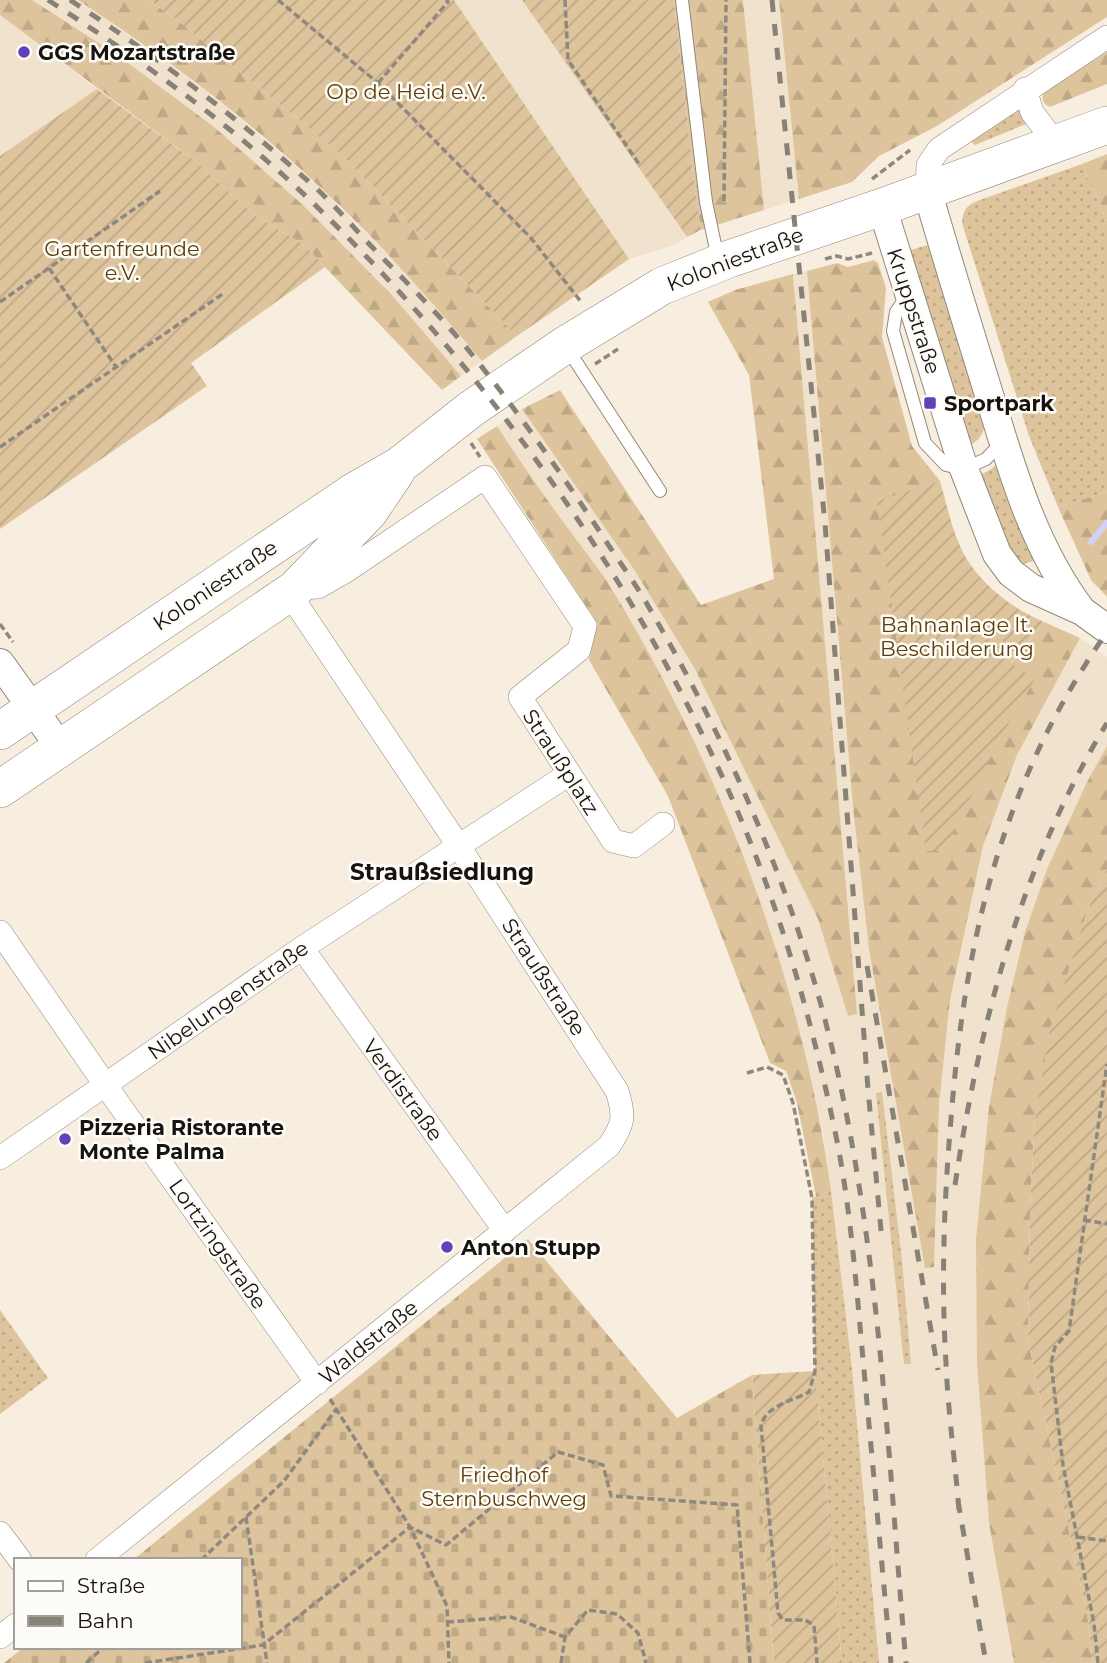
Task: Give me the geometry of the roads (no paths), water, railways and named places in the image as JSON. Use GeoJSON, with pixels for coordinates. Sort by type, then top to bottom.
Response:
{"type":"FeatureCollection","features":[{"type":"Feature","properties":{"kind":"main road","name":"Koloniestraße"},"geometry":{"type":"LineString","coordinates":[[0,732],[353,492],[400,465],[471,409],[565,345],[662,286],[719,263],[1107,125]]}},
{"type":"Feature","properties":{"kind":"main road","name":"Koloniestraße"},"geometry":{"type":"LineString","coordinates":[[0,789],[292,591],[369,512],[400,465]]}},
{"type":"Feature","properties":{"kind":"street"},"geometry":{"type":"LineString","coordinates":[[928,190],[928,165],[939,149],[1025,89],[1107,37]]}},
{"type":"Feature","properties":{"kind":"street"},"geometry":{"type":"LineString","coordinates":[[1025,89],[1032,112],[1056,144]]}},
{"type":"Feature","properties":{"kind":"street","name":"Kruppstraße"},"geometry":{"type":"LineString","coordinates":[[928,190],[1003,441],[1029,515],[1064,588],[1082,611]]}},
{"type":"Feature","properties":{"kind":"street","name":"Kruppstraße"},"geometry":{"type":"LineString","coordinates":[[882,207],[964,469],[997,554],[1012,573],[1031,588],[1082,611],[1107,629]]}},
{"type":"Feature","properties":{"kind":"street","name":"Koloniestraße"},"geometry":{"type":"LineString","coordinates":[[292,591],[318,587],[327,582],[485,477],[584,626],[579,650]]}},
{"type":"Feature","properties":{"kind":"street","name":"Straußstraße"},"geometry":{"type":"LineString","coordinates":[[292,591],[617,1091],[623,1112]]}},
{"type":"Feature","properties":{"kind":"street","name":"Straußplatz"},"geometry":{"type":"LineString","coordinates":[[579,650],[520,697],[613,841],[634,846],[663,824]]}},
{"type":"Feature","properties":{"kind":"street"},"geometry":{"type":"LineString","coordinates":[[0,663],[60,747]]}},
{"type":"Feature","properties":{"kind":"street"},"geometry":{"type":"LineString","coordinates":[[458,845],[569,774]]}},
{"type":"Feature","properties":{"kind":"street","name":"Nibelungenstraße"},"geometry":{"type":"LineString","coordinates":[[0,1158],[302,948],[458,845]]}},
{"type":"Feature","properties":{"kind":"street","name":"Lortzingstraße"},"geometry":{"type":"LineString","coordinates":[[0,932],[320,1387]]}},
{"type":"Feature","properties":{"kind":"street","name":"Verdistraße"},"geometry":{"type":"LineString","coordinates":[[302,948],[505,1231]]}},
{"type":"Feature","properties":{"kind":"street","name":"Waldstraße"},"geometry":{"type":"LineString","coordinates":[[100,1558],[320,1387],[609,1146],[621,1130],[623,1112]]}},
{"type":"Feature","properties":{"kind":"street"},"geometry":{"type":"LineString","coordinates":[[0,1533],[19,1558]]}},
{"type":"Feature","properties":{"kind":"lane"},"geometry":{"type":"LineString","coordinates":[[682,0],[706,201],[719,263]]}},
{"type":"Feature","properties":{"kind":"lane"},"geometry":{"type":"LineString","coordinates":[[565,345],[660,491]]}},
{"type":"Feature","properties":{"kind":"lane"},"geometry":{"type":"LineString","coordinates":[[964,469],[986,459],[1003,441]]}},
{"type":"Feature","properties":{"kind":"waterway"},"geometry":{"type":"LineString","coordinates":[[1091,542],[1107,523]]}},
{"type":"Feature","properties":{"kind":"railway"},"geometry":{"type":"LineString","coordinates":[[48,0],[151,70],[250,146],[312,202],[381,272],[446,346],[509,424],[568,505],[623,589],[717,764],[755,854],[781,926],[813,1035],[838,1146],[854,1258],[891,1663]]}},
{"type":"Feature","properties":{"kind":"railway"},"geometry":{"type":"LineString","coordinates":[[70,0],[198,90],[289,164],[332,204],[453,332],[540,444],[632,579],[708,715],[758,825],[800,938],[833,1052],[849,1127],[872,1279],[906,1663]]}},
{"type":"Feature","properties":{"kind":"railway"},"geometry":{"type":"LineString","coordinates":[[772,0],[825,523],[882,1241]]}},
{"type":"Feature","properties":{"kind":"railway"},"geometry":{"type":"LineString","coordinates":[[959,1510],[947,1381],[944,1272],[951,1119],[966,988],[995,865],[1015,805],[1040,747],[1070,689],[1107,632]]}},
{"type":"Feature","properties":{"kind":"railway"},"geometry":{"type":"LineString","coordinates":[[955,1185],[977,1065],[1008,946],[1051,831],[1077,776],[1107,723]]}},
{"type":"Feature","properties":{"kind":"railway"},"geometry":{"type":"LineString","coordinates":[[867,966],[938,1370]]}},
{"type":"Feature","properties":{"kind":"railway"},"geometry":{"type":"LineString","coordinates":[[958,1501],[986,1663]]}},
{"type":"Feature","properties":{"kind":"place","name":"GGS Mozartstraße"},"geometry":{"type":"Point","coordinates":[24,52]}},
{"type":"Feature","properties":{"kind":"place","name":"Sportpark"},"geometry":{"type":"Point","coordinates":[930,403]}},
{"type":"Feature","properties":{"kind":"place","name":"Pizzeria Ristorante Monte Palma"},"geometry":{"type":"Point","coordinates":[65,1139]}},
{"type":"Feature","properties":{"kind":"place","name":"Anton Stupp"},"geometry":{"type":"Point","coordinates":[447,1247]}},
{"type":"Feature","properties":{"kind":"district","name":"Straußsiedlung"},"geometry":{"type":"Point","coordinates":[442,872]}},
{"type":"Feature","properties":{"kind":"park label","name":"Op de Heid e.V."},"geometry":{"type":"Point","coordinates":[406,91]}},
{"type":"Feature","properties":{"kind":"park label","name":"Gartenfreunde e.V."},"geometry":{"type":"Point","coordinates":[122,260]}},
{"type":"Feature","properties":{"kind":"park label","name":"Bahnanlage lt. Beschilderung"},"geometry":{"type":"Point","coordinates":[957,636]}},
{"type":"Feature","properties":{"kind":"park label","name":"Friedhof Sternbuschweg"},"geometry":{"type":"Point","coordinates":[504,1486]}}]}
